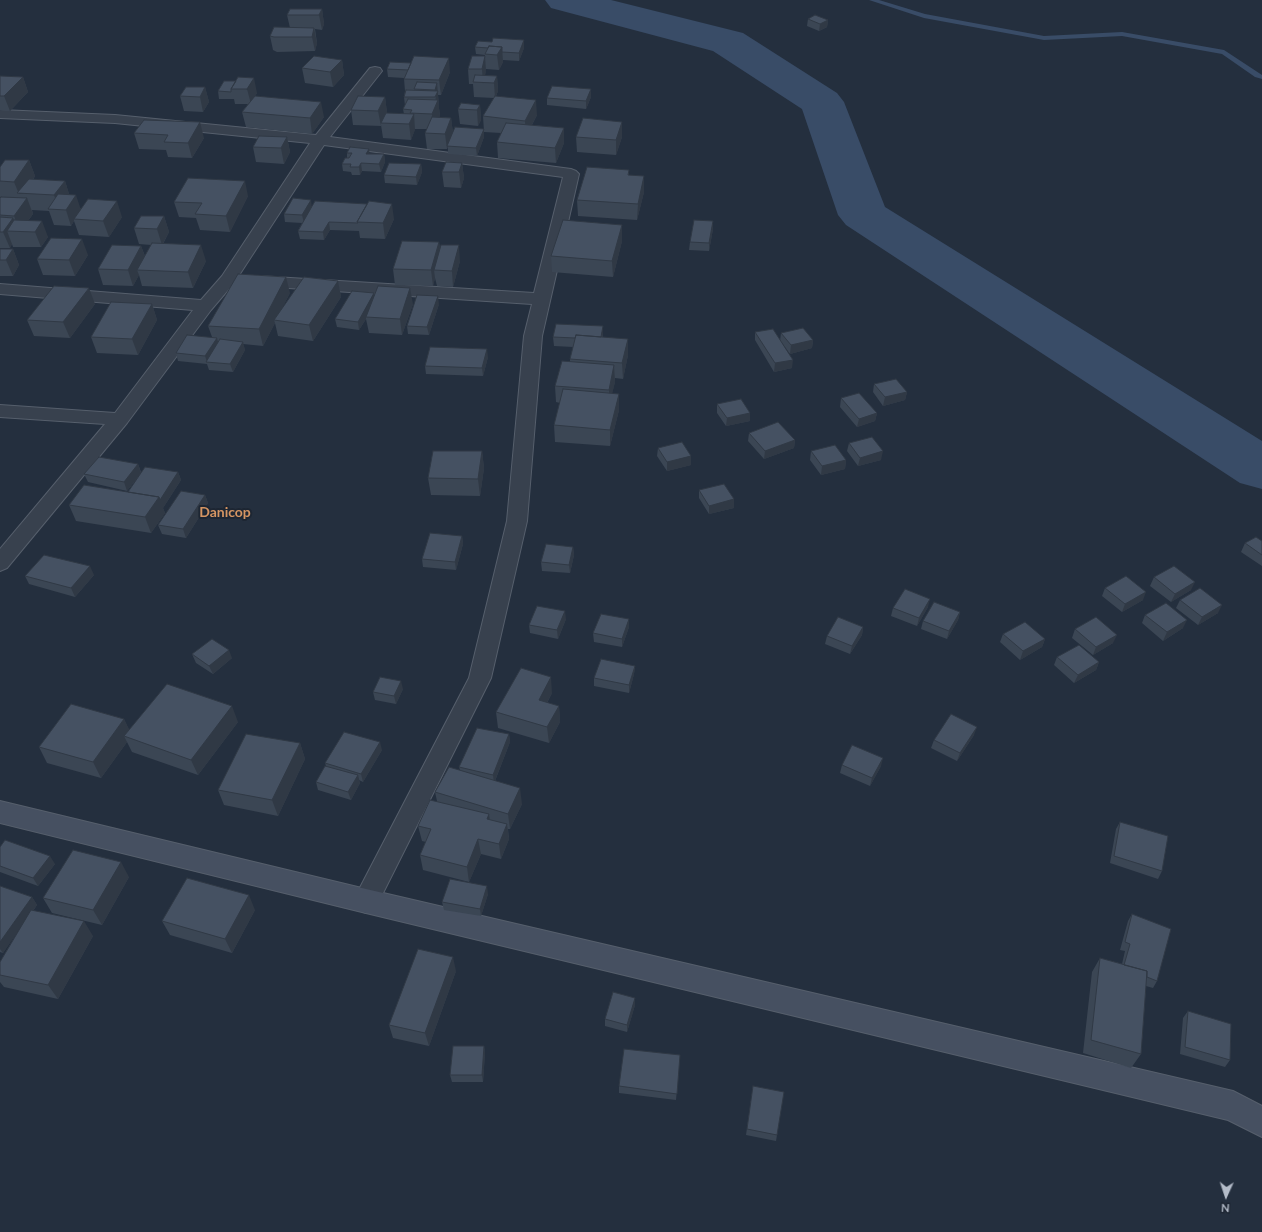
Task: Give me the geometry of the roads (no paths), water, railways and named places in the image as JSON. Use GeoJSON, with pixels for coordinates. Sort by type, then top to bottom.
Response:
{"type":"FeatureCollection","features":[{"type":"Feature","properties":{"kind":"street"},"geometry":{"type":"LineString","coordinates":[[0,562],[120,419],[205,306],[228,279],[320,140],[375,71]]}},
{"type":"Feature","properties":{"kind":"street"},"geometry":{"type":"LineString","coordinates":[[0,114],[115,119],[320,140],[571,174],[532,336],[517,521],[480,678],[366,901]]}},
{"type":"Feature","properties":{"kind":"street"},"geometry":{"type":"LineString","coordinates":[[228,279],[540,298]]}},
{"type":"Feature","properties":{"kind":"street"},"geometry":{"type":"LineString","coordinates":[[0,288],[205,306]]}},
{"type":"Feature","properties":{"kind":"street"},"geometry":{"type":"LineString","coordinates":[[0,411],[120,419]]}},
{"type":"Feature","properties":{"kind":"street"},"geometry":{"type":"LineString","coordinates":[[0,812],[366,901],[1225,1104],[1233,1106],[1262,1122]]}},
{"type":"Feature","properties":{"kind":"waterway"},"geometry":{"type":"LineString","coordinates":[[565,0],[728,42],[822,102],[863,215],[1262,469]]}},
{"type":"Feature","properties":{"kind":"waterway"},"geometry":{"type":"LineString","coordinates":[[872,0],[924,16],[1044,38],[1122,34],[1224,52],[1257,76],[1262,77]]}},
{"type":"Feature","properties":{"kind":"district","name":"Danicop"},"geometry":{"type":"Point","coordinates":[225,512]}}]}
